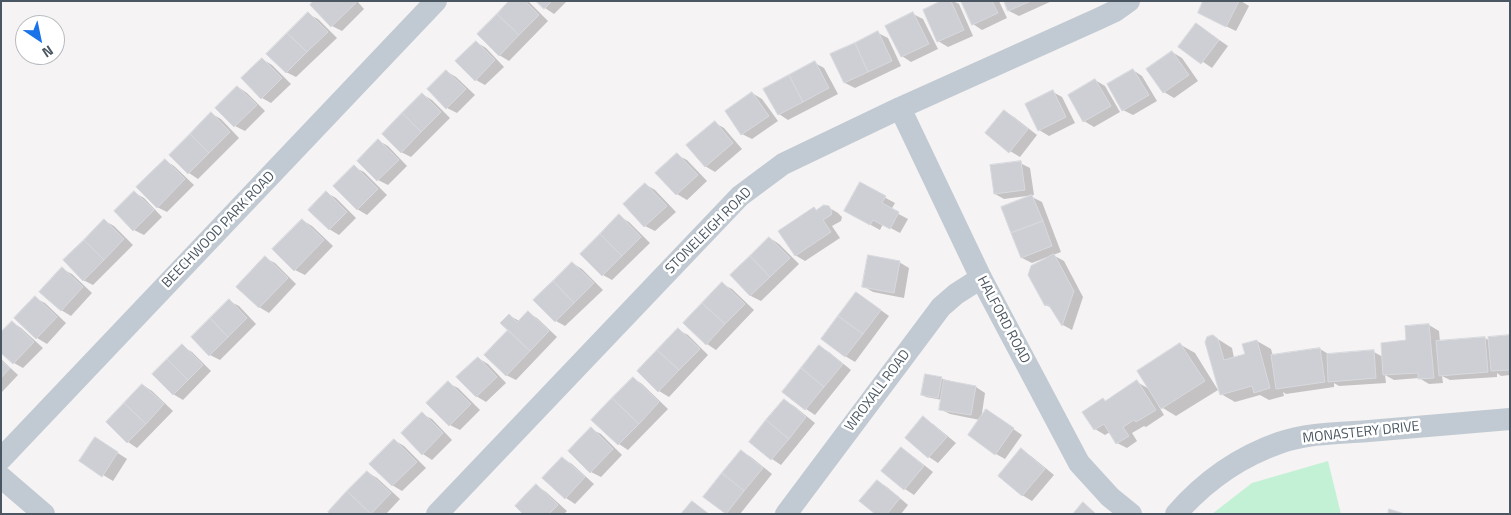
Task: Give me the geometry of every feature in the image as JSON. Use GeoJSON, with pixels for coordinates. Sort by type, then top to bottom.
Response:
{"type":"FeatureCollection","features":[{"type":"Feature","properties":{"kind":"street","name":"BEECHWOOD PARK ROAD"},"geometry":{"type":"LineString","coordinates":[[1,459],[436,1]]}},
{"type":"Feature","properties":{"kind":"street","name":"STONELEIGH ROAD"},"geometry":{"type":"LineString","coordinates":[[437,514],[740,196],[783,164],[900,108],[1098,20],[1129,1]]}},
{"type":"Feature","properties":{"kind":"street","name":"HALFORD ROAD"},"geometry":{"type":"LineString","coordinates":[[900,108],[981,278],[1079,462],[1110,497],[1131,514]]}},
{"type":"Feature","properties":{"kind":"street","name":"WROXALL ROAD"},"geometry":{"type":"LineString","coordinates":[[786,514],[941,306],[981,278]]}},
{"type":"Feature","properties":{"kind":"street","name":"MONASTERY DRIVE"},"geometry":{"type":"LineString","coordinates":[[1176,514],[1192,496],[1213,479],[1249,455],[1280,442],[1318,435],[1510,419]]}},
{"type":"Feature","properties":{"kind":"street"},"geometry":{"type":"LineString","coordinates":[[1,477],[44,514]]}},
{"type":"Feature","properties":{"kind":"green space"},"geometry":{"type":"Polygon","coordinates":[[[1328,461],[1341,514],[1212,514],[1252,483],[1328,461]]]}},
{"type":"Feature","properties":{"kind":"building"},"geometry":{"type":"Polygon","coordinates":[[[313,1],[354,1],[356,3],[331,27],[310,5],[313,1]]]}},
{"type":"Feature","properties":{"kind":"building"},"geometry":{"type":"Polygon","coordinates":[[[509,1],[525,1],[539,15],[519,35],[497,14],[509,1]]]}},
{"type":"Feature","properties":{"kind":"building"},"geometry":{"type":"Polygon","coordinates":[[[536,1],[552,1],[544,9],[536,1]]]}},
{"type":"Feature","properties":{"kind":"building"},"geometry":{"type":"Polygon","coordinates":[[[941,1],[951,1],[964,30],[937,42],[923,10],[941,1]]]}},
{"type":"Feature","properties":{"kind":"building"},"geometry":{"type":"Polygon","coordinates":[[[961,1],[992,1],[998,13],[972,25],[961,1]]]}},
{"type":"Feature","properties":{"kind":"building"},"geometry":{"type":"Polygon","coordinates":[[[1004,1],[1031,1],[1008,11],[1004,1]]]}},
{"type":"Feature","properties":{"kind":"building"},"geometry":{"type":"Polygon","coordinates":[[[1203,1],[1239,1],[1226,27],[1198,13],[1203,1]]]}},
{"type":"Feature","properties":{"kind":"building"},"geometry":{"type":"Polygon","coordinates":[[[308,12],[328,32],[307,52],[287,33],[308,12]]]}},
{"type":"Feature","properties":{"kind":"building"},"geometry":{"type":"Polygon","coordinates":[[[913,12],[929,44],[901,57],[885,26],[913,12]]]}},
{"type":"Feature","properties":{"kind":"building"},"geometry":{"type":"Polygon","coordinates":[[[497,14],[519,35],[499,56],[477,34],[497,14]]]}},
{"type":"Feature","properties":{"kind":"building"},"geometry":{"type":"Polygon","coordinates":[[[1196,23],[1219,40],[1201,64],[1178,47],[1196,23]]]}},
{"type":"Feature","properties":{"kind":"building"},"geometry":{"type":"Polygon","coordinates":[[[878,31],[892,61],[868,72],[855,43],[878,31]]]}},
{"type":"Feature","properties":{"kind":"building"},"geometry":{"type":"Polygon","coordinates":[[[287,33],[307,52],[286,73],[266,54],[287,33]]]}},
{"type":"Feature","properties":{"kind":"building"},"geometry":{"type":"Polygon","coordinates":[[[476,41],[495,60],[475,81],[455,61],[476,41]]]}},
{"type":"Feature","properties":{"kind":"building"},"geometry":{"type":"Polygon","coordinates":[[[855,43],[868,72],[844,83],[830,54],[855,43]]]}},
{"type":"Feature","properties":{"kind":"building"},"geometry":{"type":"Polygon","coordinates":[[[1172,51],[1189,75],[1163,93],[1146,69],[1172,51]]]}},
{"type":"Feature","properties":{"kind":"building"},"geometry":{"type":"Polygon","coordinates":[[[262,58],[282,78],[261,99],[241,78],[262,58]]]}},
{"type":"Feature","properties":{"kind":"building"},"geometry":{"type":"Polygon","coordinates":[[[815,61],[829,88],[803,102],[789,75],[815,61]]]}},
{"type":"Feature","properties":{"kind":"building"},"geometry":{"type":"Polygon","coordinates":[[[1133,69],[1149,95],[1122,111],[1107,84],[1133,69]]]}},
{"type":"Feature","properties":{"kind":"building"},"geometry":{"type":"Polygon","coordinates":[[[446,70],[466,89],[446,109],[427,89],[446,70]]]}},
{"type":"Feature","properties":{"kind":"building"},"geometry":{"type":"Polygon","coordinates":[[[789,75],[803,102],[778,115],[763,89],[789,75]]]}},
{"type":"Feature","properties":{"kind":"building"},"geometry":{"type":"Polygon","coordinates":[[[1095,79],[1111,106],[1083,122],[1068,95],[1095,79]]]}},
{"type":"Feature","properties":{"kind":"building"},"geometry":{"type":"Polygon","coordinates":[[[237,86],[257,105],[234,127],[215,108],[237,86]]]}},
{"type":"Feature","properties":{"kind":"building"},"geometry":{"type":"Polygon","coordinates":[[[1053,90],[1066,117],[1038,131],[1025,104],[1053,90]]]}},
{"type":"Feature","properties":{"kind":"building"},"geometry":{"type":"Polygon","coordinates":[[[752,92],[769,116],[741,135],[725,111],[752,92]]]}},
{"type":"Feature","properties":{"kind":"building"},"geometry":{"type":"Polygon","coordinates":[[[422,93],[441,112],[421,132],[402,113],[422,93]]]}},
{"type":"Feature","properties":{"kind":"building"},"geometry":{"type":"Polygon","coordinates":[[[1004,110],[1028,129],[1009,153],[985,133],[1004,110]]]}},
{"type":"Feature","properties":{"kind":"building"},"geometry":{"type":"Polygon","coordinates":[[[211,112],[230,132],[209,153],[190,134],[211,112]]]}},
{"type":"Feature","properties":{"kind":"building"},"geometry":{"type":"Polygon","coordinates":[[[402,113],[421,132],[401,153],[382,134],[402,113]]]}},
{"type":"Feature","properties":{"kind":"building"},"geometry":{"type":"Polygon","coordinates":[[[715,121],[733,143],[705,167],[686,145],[715,121]]]}},
{"type":"Feature","properties":{"kind":"building"},"geometry":{"type":"Polygon","coordinates":[[[190,134],[209,153],[188,174],[169,155],[190,134]]]}},
{"type":"Feature","properties":{"kind":"building"},"geometry":{"type":"Polygon","coordinates":[[[378,139],[399,160],[377,181],[357,161],[378,139]]]}},
{"type":"Feature","properties":{"kind":"building"},"geometry":{"type":"Polygon","coordinates":[[[677,153],[698,175],[676,195],[655,173],[677,153]]]}},
{"type":"Feature","properties":{"kind":"building"},"geometry":{"type":"Polygon","coordinates":[[[165,159],[185,179],[157,208],[136,187],[165,159]]]}},
{"type":"Feature","properties":{"kind":"building"},"geometry":{"type":"Polygon","coordinates":[[[1021,161],[1025,190],[994,194],[990,165],[1021,161]]]}},
{"type":"Feature","properties":{"kind":"building"},"geometry":{"type":"Polygon","coordinates":[[[354,165],[378,189],[357,210],[333,186],[354,165]]]}},
{"type":"Feature","properties":{"kind":"building"},"geometry":{"type":"Polygon","coordinates":[[[860,182],[886,196],[882,203],[899,212],[890,229],[873,220],[870,225],[844,211],[860,182]]]}},
{"type":"Feature","properties":{"kind":"building"},"geometry":{"type":"Polygon","coordinates":[[[645,183],[667,206],[644,227],[623,204],[645,183]]]}},
{"type":"Feature","properties":{"kind":"building"},"geometry":{"type":"Polygon","coordinates":[[[134,191],[154,210],[133,231],[114,211],[134,191]]]}},
{"type":"Feature","properties":{"kind":"building"},"geometry":{"type":"Polygon","coordinates":[[[326,191],[347,212],[329,230],[308,210],[326,191]]]}},
{"type":"Feature","properties":{"kind":"building"},"geometry":{"type":"Polygon","coordinates":[[[1032,195],[1043,221],[1011,233],[1001,207],[1032,195]]]}},
{"type":"Feature","properties":{"kind":"building"},"geometry":{"type":"Polygon","coordinates":[[[824,205],[829,206],[832,211],[831,215],[823,220],[831,232],[795,256],[778,231],[814,207],[816,210],[824,205]]]}},
{"type":"Feature","properties":{"kind":"building"},"geometry":{"type":"Polygon","coordinates":[[[619,214],[641,237],[622,256],[600,234],[619,214]]]}},
{"type":"Feature","properties":{"kind":"building"},"geometry":{"type":"Polygon","coordinates":[[[104,219],[124,239],[104,260],[84,240],[104,219]]]}},
{"type":"Feature","properties":{"kind":"building"},"geometry":{"type":"Polygon","coordinates":[[[302,219],[324,240],[294,271],[272,249],[302,219]]]}},
{"type":"Feature","properties":{"kind":"building"},"geometry":{"type":"Polygon","coordinates":[[[1043,221],[1052,246],[1021,258],[1011,233],[1043,221]]]}},
{"type":"Feature","properties":{"kind":"building"},"geometry":{"type":"Polygon","coordinates":[[[600,234],[622,256],[602,276],[580,254],[600,234]]]}},
{"type":"Feature","properties":{"kind":"building"},"geometry":{"type":"Polygon","coordinates":[[[769,237],[790,258],[770,277],[750,256],[769,237]]]}},
{"type":"Feature","properties":{"kind":"building"},"geometry":{"type":"Polygon","coordinates":[[[84,240],[104,260],[83,281],[63,260],[84,240]]]}},
{"type":"Feature","properties":{"kind":"building"},"geometry":{"type":"Polygon","coordinates":[[[1054,254],[1074,291],[1062,326],[1048,304],[1045,306],[1028,275],[1031,266],[1054,254]]]}},
{"type":"Feature","properties":{"kind":"building"},"geometry":{"type":"Polygon","coordinates":[[[868,255],[900,261],[894,293],[862,287],[868,255]]]}},
{"type":"Feature","properties":{"kind":"building"},"geometry":{"type":"Polygon","coordinates":[[[265,256],[288,278],[259,308],[236,287],[265,256]]]}},
{"type":"Feature","properties":{"kind":"building"},"geometry":{"type":"Polygon","coordinates":[[[750,256],[770,277],[750,296],[730,275],[750,256]]]}},
{"type":"Feature","properties":{"kind":"building"},"geometry":{"type":"Polygon","coordinates":[[[572,262],[594,283],[574,303],[553,281],[572,262]]]}},
{"type":"Feature","properties":{"kind":"building"},"geometry":{"type":"Polygon","coordinates":[[[62,267],[83,287],[61,311],[39,292],[62,267]]]}},
{"type":"Feature","properties":{"kind":"building"},"geometry":{"type":"Polygon","coordinates":[[[553,281],[574,303],[555,322],[533,300],[553,281]]]}},
{"type":"Feature","properties":{"kind":"building"},"geometry":{"type":"Polygon","coordinates":[[[722,282],[745,304],[725,324],[702,303],[722,282]]]}},
{"type":"Feature","properties":{"kind":"building"},"geometry":{"type":"Polygon","coordinates":[[[856,292],[881,310],[863,334],[838,316],[856,292]]]}},
{"type":"Feature","properties":{"kind":"building"},"geometry":{"type":"Polygon","coordinates":[[[35,296],[57,317],[36,339],[14,318],[35,296]]]}},
{"type":"Feature","properties":{"kind":"building"},"geometry":{"type":"Polygon","coordinates":[[[229,299],[247,318],[228,337],[210,318],[229,299]]]}},
{"type":"Feature","properties":{"kind":"building"},"geometry":{"type":"Polygon","coordinates":[[[702,303],[725,324],[706,345],[683,323],[702,303]]]}},
{"type":"Feature","properties":{"kind":"building"},"geometry":{"type":"Polygon","coordinates":[[[528,311],[549,331],[530,351],[500,323],[509,314],[517,322],[528,311]]]}},
{"type":"Feature","properties":{"kind":"building"},"geometry":{"type":"Polygon","coordinates":[[[838,316],[863,334],[845,357],[821,339],[838,316]]]}},
{"type":"Feature","properties":{"kind":"building"},"geometry":{"type":"Polygon","coordinates":[[[210,318],[228,337],[209,356],[191,337],[210,318]]]}},
{"type":"Feature","properties":{"kind":"building"},"geometry":{"type":"Polygon","coordinates":[[[12,321],[34,342],[13,364],[1,353],[1,332],[12,321]]]}},
{"type":"Feature","properties":{"kind":"building"},"geometry":{"type":"Polygon","coordinates":[[[1429,324],[1434,378],[1418,379],[1418,373],[1383,375],[1381,343],[1406,340],[1405,326],[1429,324]]]}},
{"type":"Feature","properties":{"kind":"building"},"geometry":{"type":"Polygon","coordinates":[[[678,328],[700,349],[679,370],[657,350],[678,328]]]}},
{"type":"Feature","properties":{"kind":"building"},"geometry":{"type":"Polygon","coordinates":[[[508,330],[530,351],[506,376],[484,355],[508,330]]]}},
{"type":"Feature","properties":{"kind":"building"},"geometry":{"type":"Polygon","coordinates":[[[1213,335],[1218,339],[1224,360],[1245,354],[1242,344],[1257,340],[1270,388],[1254,393],[1252,386],[1220,395],[1205,342],[1207,337],[1213,335]]]}},
{"type":"Feature","properties":{"kind":"building"},"geometry":{"type":"Polygon","coordinates":[[[1510,335],[1510,370],[1491,371],[1488,337],[1510,335]]]}},
{"type":"Feature","properties":{"kind":"building"},"geometry":{"type":"Polygon","coordinates":[[[1485,337],[1488,372],[1439,376],[1436,341],[1485,337]]]}},
{"type":"Feature","properties":{"kind":"building"},"geometry":{"type":"Polygon","coordinates":[[[1180,343],[1205,381],[1161,409],[1137,371],[1180,343]]]}},
{"type":"Feature","properties":{"kind":"building"},"geometry":{"type":"Polygon","coordinates":[[[182,344],[203,365],[188,380],[167,359],[182,344]]]}},
{"type":"Feature","properties":{"kind":"building"},"geometry":{"type":"Polygon","coordinates":[[[819,345],[843,364],[824,387],[801,368],[819,345]]]}},
{"type":"Feature","properties":{"kind":"building"},"geometry":{"type":"Polygon","coordinates":[[[1320,348],[1325,382],[1276,389],[1271,355],[1320,348]]]}},
{"type":"Feature","properties":{"kind":"building"},"geometry":{"type":"Polygon","coordinates":[[[657,350],[679,370],[658,392],[637,371],[657,350]]]}},
{"type":"Feature","properties":{"kind":"building"},"geometry":{"type":"Polygon","coordinates":[[[1374,350],[1376,378],[1328,382],[1327,354],[1374,350]]]}},
{"type":"Feature","properties":{"kind":"building"},"geometry":{"type":"Polygon","coordinates":[[[478,357],[497,377],[476,397],[456,377],[478,357]]]}},
{"type":"Feature","properties":{"kind":"building"},"geometry":{"type":"Polygon","coordinates":[[[167,359],[188,380],[173,395],[152,374],[167,359]]]}},
{"type":"Feature","properties":{"kind":"building"},"geometry":{"type":"Polygon","coordinates":[[[1,361],[10,368],[1,378],[1,361]]]}},
{"type":"Feature","properties":{"kind":"building"},"geometry":{"type":"Polygon","coordinates":[[[801,368],[824,387],[805,410],[782,392],[801,368]]]}},
{"type":"Feature","properties":{"kind":"building"},"geometry":{"type":"Polygon","coordinates":[[[925,374],[942,377],[938,398],[921,395],[925,374]]]}},
{"type":"Feature","properties":{"kind":"building"},"geometry":{"type":"Polygon","coordinates":[[[633,377],[659,402],[639,424],[612,398],[633,377]]]}},
{"type":"Feature","properties":{"kind":"building"},"geometry":{"type":"Polygon","coordinates":[[[944,380],[976,386],[971,415],[939,410],[944,380]]]}},
{"type":"Feature","properties":{"kind":"building"},"geometry":{"type":"Polygon","coordinates":[[[1137,380],[1156,410],[1136,422],[1134,420],[1123,427],[1129,436],[1116,444],[1104,424],[1094,430],[1082,412],[1103,398],[1105,401],[1137,380]]]}},
{"type":"Feature","properties":{"kind":"building"},"geometry":{"type":"Polygon","coordinates":[[[448,381],[471,404],[449,426],[426,403],[448,381]]]}},
{"type":"Feature","properties":{"kind":"building"},"geometry":{"type":"Polygon","coordinates":[[[142,384],[164,404],[146,424],[124,403],[142,384]]]}},
{"type":"Feature","properties":{"kind":"building"},"geometry":{"type":"Polygon","coordinates":[[[612,398],[639,424],[618,445],[591,420],[612,398]]]}},
{"type":"Feature","properties":{"kind":"building"},"geometry":{"type":"Polygon","coordinates":[[[784,399],[806,417],[789,439],[766,420],[784,399]]]}},
{"type":"Feature","properties":{"kind":"building"},"geometry":{"type":"Polygon","coordinates":[[[124,403],[146,424],[127,443],[106,422],[124,403]]]}},
{"type":"Feature","properties":{"kind":"building"},"geometry":{"type":"Polygon","coordinates":[[[986,409],[1014,428],[995,455],[968,435],[986,409]]]}},
{"type":"Feature","properties":{"kind":"building"},"geometry":{"type":"Polygon","coordinates":[[[422,412],[443,433],[422,455],[401,433],[422,412]]]}},
{"type":"Feature","properties":{"kind":"building"},"geometry":{"type":"Polygon","coordinates":[[[923,416],[947,437],[928,458],[905,438],[923,416]]]}},
{"type":"Feature","properties":{"kind":"building"},"geometry":{"type":"Polygon","coordinates":[[[766,420],[789,439],[771,460],[749,442],[766,420]]]}},
{"type":"Feature","properties":{"kind":"building"},"geometry":{"type":"Polygon","coordinates":[[[591,427],[613,449],[590,473],[568,451],[591,427]]]}},
{"type":"Feature","properties":{"kind":"building"},"geometry":{"type":"Polygon","coordinates":[[[95,437],[118,452],[102,477],[79,461],[95,437]]]}},
{"type":"Feature","properties":{"kind":"building"},"geometry":{"type":"Polygon","coordinates":[[[394,439],[417,462],[392,486],[369,464],[394,439]]]}},
{"type":"Feature","properties":{"kind":"building"},"geometry":{"type":"Polygon","coordinates":[[[901,447],[924,466],[904,490],[881,471],[901,447]]]}},
{"type":"Feature","properties":{"kind":"building"},"geometry":{"type":"Polygon","coordinates":[[[1021,448],[1045,469],[1022,496],[998,476],[1021,448]]]}},
{"type":"Feature","properties":{"kind":"building"},"geometry":{"type":"Polygon","coordinates":[[[741,450],[763,468],[744,491],[722,473],[741,450]]]}},
{"type":"Feature","properties":{"kind":"building"},"geometry":{"type":"Polygon","coordinates":[[[562,457],[585,477],[565,499],[542,478],[562,457]]]}},
{"type":"Feature","properties":{"kind":"building"},"geometry":{"type":"Polygon","coordinates":[[[367,471],[391,493],[371,514],[347,491],[367,471]]]}},
{"type":"Feature","properties":{"kind":"building"},"geometry":{"type":"Polygon","coordinates":[[[722,473],[744,491],[726,514],[703,497],[722,473]]]}},
{"type":"Feature","properties":{"kind":"building"},"geometry":{"type":"Polygon","coordinates":[[[877,480],[900,498],[887,514],[875,514],[859,501],[877,480]]]}},
{"type":"Feature","properties":{"kind":"building"},"geometry":{"type":"Polygon","coordinates":[[[536,484],[558,505],[549,514],[523,514],[515,506],[536,484]]]}},
{"type":"Feature","properties":{"kind":"building"},"geometry":{"type":"Polygon","coordinates":[[[347,491],[371,514],[330,514],[328,512],[347,491]]]}},
{"type":"Feature","properties":{"kind":"building"},"geometry":{"type":"Polygon","coordinates":[[[692,501],[709,514],[681,514],[692,501]]]}},
{"type":"Feature","properties":{"kind":"building"},"geometry":{"type":"Polygon","coordinates":[[[1083,502],[1096,514],[1073,514],[1083,502]]]}},
{"type":"Feature","properties":{"kind":"building"},"geometry":{"type":"Polygon","coordinates":[[[1389,509],[1405,514],[1388,514],[1389,509]]]}}]}
